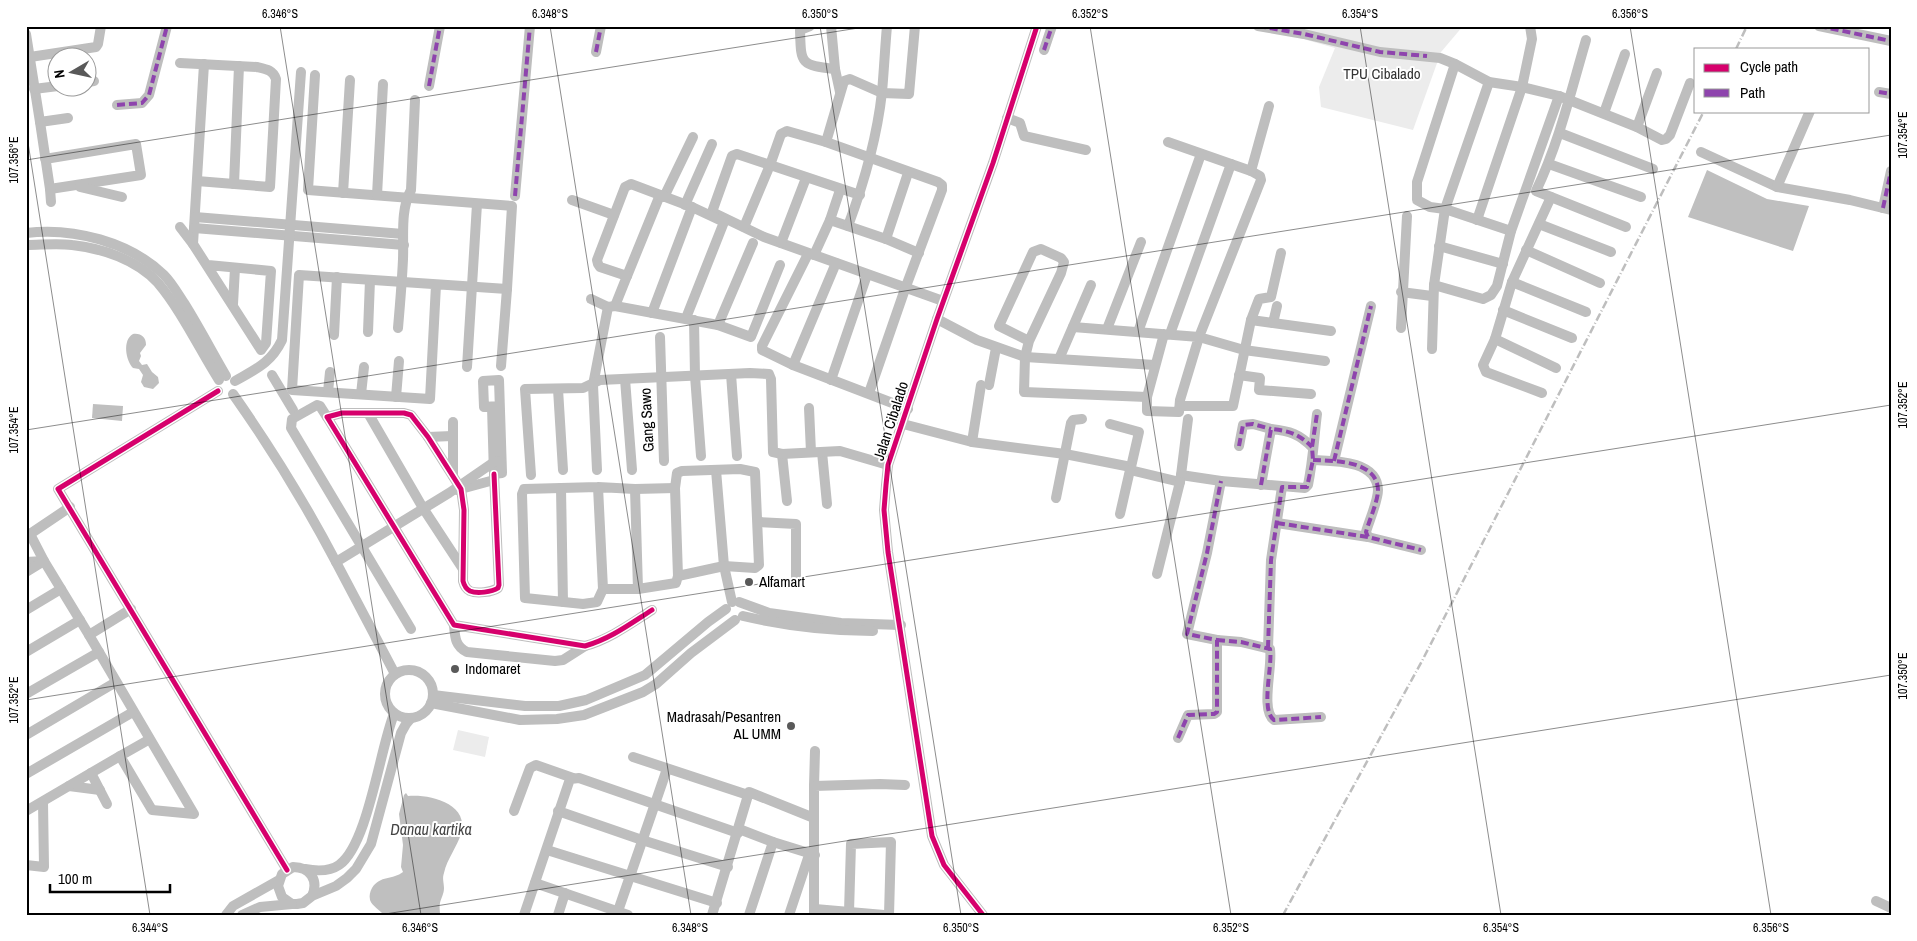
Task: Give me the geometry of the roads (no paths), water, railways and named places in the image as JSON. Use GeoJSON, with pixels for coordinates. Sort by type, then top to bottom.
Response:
{"type":"FeatureCollection","features":[{"type":"Feature","properties":{"kind":"street"},"geometry":{"type":"LineString","coordinates":[[30,57],[96,47],[101,26]]}},
{"type":"Feature","properties":{"kind":"street"},"geometry":{"type":"LineString","coordinates":[[117,105],[142,103],[149,96],[167,26]]}},
{"type":"Feature","properties":{"kind":"street"},"geometry":{"type":"LineString","coordinates":[[429,86],[440,26]]}},
{"type":"Feature","properties":{"kind":"street"},"geometry":{"type":"LineString","coordinates":[[515,196],[530,26]]}},
{"type":"Feature","properties":{"kind":"street"},"geometry":{"type":"LineString","coordinates":[[596,52],[601,26]]}},
{"type":"Feature","properties":{"kind":"street"},"geometry":{"type":"LineString","coordinates":[[810,26],[800,30],[800,56],[803,61],[810,65],[835,68]]}},
{"type":"Feature","properties":{"kind":"street"},"geometry":{"type":"LineString","coordinates":[[831,26],[835,68],[840,93]]}},
{"type":"Feature","properties":{"kind":"street"},"geometry":{"type":"LineString","coordinates":[[848,226],[860,195],[870,159],[882,93],[887,26]]}},
{"type":"Feature","properties":{"kind":"street"},"geometry":{"type":"LineString","coordinates":[[826,142],[844,82],[850,78],[882,93],[905,95],[910,92],[915,26]]}},
{"type":"Feature","properties":{"kind":"street","name":"Jalan Cibalado"},"geometry":{"type":"LineString","coordinates":[[983,915],[944,865],[932,836],[886,529],[885,496],[888,465],[908,426],[908,409],[937,319],[1012,119],[1037,26]]}},
{"type":"Feature","properties":{"kind":"street"},"geometry":{"type":"LineString","coordinates":[[1044,50],[1052,26]]}},
{"type":"Feature","properties":{"kind":"street"},"geometry":{"type":"LineString","coordinates":[[1258,26],[1304,34],[1380,52],[1440,58],[1489,82],[1522,87],[1564,98],[1637,127],[1662,140],[1670,135],[1690,83]]}},
{"type":"Feature","properties":{"kind":"street"},"geometry":{"type":"LineString","coordinates":[[1478,220],[1522,87],[1532,39],[1530,26]]}},
{"type":"Feature","properties":{"kind":"street"},"geometry":{"type":"LineString","coordinates":[[1819,26],[1891,41]]}},
{"type":"Feature","properties":{"kind":"street"},"geometry":{"type":"LineString","coordinates":[[26,34],[51,202]]}},
{"type":"Feature","properties":{"kind":"street"},"geometry":{"type":"LineString","coordinates":[[1531,191],[1586,40]]}},
{"type":"Feature","properties":{"kind":"street"},"geometry":{"type":"LineString","coordinates":[[1604,113],[1625,54]]}},
{"type":"Feature","properties":{"kind":"street"},"geometry":{"type":"LineString","coordinates":[[180,63],[268,69],[274,74],[276,79],[270,187],[197,181]]}},
{"type":"Feature","properties":{"kind":"street"},"geometry":{"type":"LineString","coordinates":[[194,244],[204,64]]}},
{"type":"Feature","properties":{"kind":"street"},"geometry":{"type":"LineString","coordinates":[[1455,64],[1417,182],[1416,195],[1421,203],[1430,207],[1445,209],[1510,231]]}},
{"type":"Feature","properties":{"kind":"street"},"geometry":{"type":"LineString","coordinates":[[234,184],[239,66]]}},
{"type":"Feature","properties":{"kind":"street"},"geometry":{"type":"LineString","coordinates":[[287,870],[58,489],[224,382],[267,363],[276,353],[282,340],[301,72]]}},
{"type":"Feature","properties":{"kind":"street"},"geometry":{"type":"LineString","coordinates":[[1637,127],[1657,73]]}},
{"type":"Feature","properties":{"kind":"street"},"geometry":{"type":"LineString","coordinates":[[315,75],[308,190],[512,206],[501,366]]}},
{"type":"Feature","properties":{"kind":"street"},"geometry":{"type":"LineString","coordinates":[[343,193],[350,80]]}},
{"type":"Feature","properties":{"kind":"street"},"geometry":{"type":"LineString","coordinates":[[1432,348],[1433,290],[1445,209],[1489,82]]}},
{"type":"Feature","properties":{"kind":"street"},"geometry":{"type":"LineString","coordinates":[[377,195],[383,84]]}},
{"type":"Feature","properties":{"kind":"street"},"geometry":{"type":"LineString","coordinates":[[34,89],[48,87]]}},
{"type":"Feature","properties":{"kind":"street"},"geometry":{"type":"LineString","coordinates":[[1879,92],[1891,94]]}},
{"type":"Feature","properties":{"kind":"street"},"geometry":{"type":"LineString","coordinates":[[1401,292],[1433,290],[1486,298],[1490,295],[1497,286],[1510,231],[1531,191],[1549,164],[1560,133],[1564,98]]}},
{"type":"Feature","properties":{"kind":"street"},"geometry":{"type":"LineString","coordinates":[[398,328],[406,198],[411,190],[415,100]]}},
{"type":"Feature","properties":{"kind":"street"},"geometry":{"type":"LineString","coordinates":[[1251,171],[1269,106]]}},
{"type":"Feature","properties":{"kind":"street"},"geometry":{"type":"LineString","coordinates":[[26,110],[38,108]]}},
{"type":"Feature","properties":{"kind":"street"},"geometry":{"type":"LineString","coordinates":[[1777,187],[1810,112]]}},
{"type":"Feature","properties":{"kind":"street"},"geometry":{"type":"LineString","coordinates":[[40,122],[68,118]]}},
{"type":"Feature","properties":{"kind":"street"},"geometry":{"type":"LineString","coordinates":[[1012,119],[1022,127],[1024,136],[1086,150]]}},
{"type":"Feature","properties":{"kind":"street"},"geometry":{"type":"LineString","coordinates":[[744,227],[781,134],[784,132],[826,142],[942,185],[942,190],[869,393]]}},
{"type":"Feature","properties":{"kind":"street"},"geometry":{"type":"LineString","coordinates":[[1560,133],[1653,169]]}},
{"type":"Feature","properties":{"kind":"street"},"geometry":{"type":"LineString","coordinates":[[597,470],[593,385],[612,307],[662,196],[692,137]]}},
{"type":"Feature","properties":{"kind":"street"},"geometry":{"type":"LineString","coordinates":[[1168,142],[1202,154],[1231,164],[1251,171],[1260,176],[1261,180],[1199,337],[1179,412],[1147,411],[1147,397],[1155,365],[1231,164]]}},
{"type":"Feature","properties":{"kind":"street"},"geometry":{"type":"LineString","coordinates":[[45,159],[136,144],[141,175],[50,189]]}},
{"type":"Feature","properties":{"kind":"street"},"geometry":{"type":"LineString","coordinates":[[652,313],[712,144]]}},
{"type":"Feature","properties":{"kind":"street"},"geometry":{"type":"LineString","coordinates":[[1701,152],[1777,187],[1887,209],[1891,171]]}},
{"type":"Feature","properties":{"kind":"street"},"geometry":{"type":"LineString","coordinates":[[860,195],[840,190],[737,154],[732,156],[712,212],[764,237],[943,302]]}},
{"type":"Feature","properties":{"kind":"street"},"geometry":{"type":"LineString","coordinates":[[1138,332],[1202,154]]}},
{"type":"Feature","properties":{"kind":"street"},"geometry":{"type":"LineString","coordinates":[[1549,164],[1641,197]]}},
{"type":"Feature","properties":{"kind":"street"},"geometry":{"type":"LineString","coordinates":[[886,240],[908,173]]}},
{"type":"Feature","properties":{"kind":"street"},"geometry":{"type":"LineString","coordinates":[[781,243],[806,178]]}},
{"type":"Feature","properties":{"kind":"street"},"geometry":{"type":"LineString","coordinates":[[627,276],[600,267],[598,264],[614,215],[627,185],[630,184],[689,206],[724,222],[690,319],[701,456]]}},
{"type":"Feature","properties":{"kind":"street"},"geometry":{"type":"LineString","coordinates":[[74,185],[122,197]]}},
{"type":"Feature","properties":{"kind":"street"},"geometry":{"type":"LineString","coordinates":[[840,190],[830,220],[762,346],[764,352],[792,365],[908,409]]}},
{"type":"Feature","properties":{"kind":"street"},"geometry":{"type":"LineString","coordinates":[[1531,191],[1626,227]]}},
{"type":"Feature","properties":{"kind":"street"},"geometry":{"type":"LineString","coordinates":[[1542,393],[1486,372],[1483,365],[1495,339],[1512,282],[1551,197]]}},
{"type":"Feature","properties":{"kind":"street"},"geometry":{"type":"LineString","coordinates":[[572,200],[614,215]]}},
{"type":"Feature","properties":{"kind":"street"},"geometry":{"type":"LineString","coordinates":[[467,366],[477,204]]}},
{"type":"Feature","properties":{"kind":"street"},"geometry":{"type":"LineString","coordinates":[[1400,328],[1407,216]]}},
{"type":"Feature","properties":{"kind":"street"},"geometry":{"type":"LineString","coordinates":[[830,220],[918,253]]}},
{"type":"Feature","properties":{"kind":"street"},"geometry":{"type":"LineString","coordinates":[[195,222],[290,225],[403,234]]}},
{"type":"Feature","properties":{"kind":"street"},"geometry":{"type":"LineString","coordinates":[[195,222],[289,236],[404,245]]}},
{"type":"Feature","properties":{"kind":"street"},"geometry":{"type":"LineString","coordinates":[[1539,224],[1611,252]]}},
{"type":"Feature","properties":{"kind":"street"},"geometry":{"type":"LineString","coordinates":[[180,226],[194,244],[261,350],[266,343],[271,271],[208,266]]}},
{"type":"Feature","properties":{"kind":"street"},"geometry":{"type":"LineString","coordinates":[[26,233],[59,232],[105,241],[137,255],[165,276],[224,382],[225,396],[233,394]]}},
{"type":"Feature","properties":{"kind":"street"},"geometry":{"type":"LineString","coordinates":[[1108,330],[1141,242]]}},
{"type":"Feature","properties":{"kind":"street"},"geometry":{"type":"LineString","coordinates":[[718,325],[753,243]]}},
{"type":"Feature","properties":{"kind":"street"},"geometry":{"type":"LineString","coordinates":[[26,245],[66,244],[90,248],[126,260],[157,282],[196,332]]}},
{"type":"Feature","properties":{"kind":"street"},"geometry":{"type":"LineString","coordinates":[[1439,246],[1503,264]]}},
{"type":"Feature","properties":{"kind":"street"},"geometry":{"type":"LineString","coordinates":[[1029,341],[999,326],[1033,252],[1041,249],[1061,258],[1064,262],[1061,273],[1029,341],[1025,357],[1024,392],[1147,397]]}},
{"type":"Feature","properties":{"kind":"street"},"geometry":{"type":"LineString","coordinates":[[1526,250],[1600,283]]}},
{"type":"Feature","properties":{"kind":"street"},"geometry":{"type":"LineString","coordinates":[[1180,406],[1233,406],[1252,320],[1259,299],[1271,297],[1281,253]]}},
{"type":"Feature","properties":{"kind":"street"},"geometry":{"type":"LineString","coordinates":[[792,365],[836,262]]}},
{"type":"Feature","properties":{"kind":"street"},"geometry":{"type":"LineString","coordinates":[[591,299],[612,307],[718,325],[751,337],[780,265]]}},
{"type":"Feature","properties":{"kind":"street"},"geometry":{"type":"LineString","coordinates":[[233,304],[235,268]]}},
{"type":"Feature","properties":{"kind":"street"},"geometry":{"type":"LineString","coordinates":[[831,380],[868,274]]}},
{"type":"Feature","properties":{"kind":"street"},"geometry":{"type":"LineString","coordinates":[[436,284],[430,399],[292,390],[299,275],[337,277],[507,289]]}},
{"type":"Feature","properties":{"kind":"street"},"geometry":{"type":"LineString","coordinates":[[334,335],[337,277]]}},
{"type":"Feature","properties":{"kind":"street"},"geometry":{"type":"LineString","coordinates":[[368,332],[370,280]]}},
{"type":"Feature","properties":{"kind":"street"},"geometry":{"type":"LineString","coordinates":[[1512,282],[1586,312]]}},
{"type":"Feature","properties":{"kind":"street"},"geometry":{"type":"LineString","coordinates":[[1058,359],[1091,285]]}},
{"type":"Feature","properties":{"kind":"street"},"geometry":{"type":"LineString","coordinates":[[1273,323],[1277,306]]}},
{"type":"Feature","properties":{"kind":"street"},"geometry":{"type":"LineString","coordinates":[[1334,461],[1371,306]]}},
{"type":"Feature","properties":{"kind":"street"},"geometry":{"type":"LineString","coordinates":[[1503,310],[1572,338]]}},
{"type":"Feature","properties":{"kind":"street"},"geometry":{"type":"LineString","coordinates":[[937,319],[996,348],[1025,357],[1155,365]]}},
{"type":"Feature","properties":{"kind":"street"},"geometry":{"type":"LineString","coordinates":[[1252,320],[1331,331]]}},
{"type":"Feature","properties":{"kind":"street"},"geometry":{"type":"LineString","coordinates":[[1073,327],[1199,337],[1244,350],[1325,361]]}},
{"type":"Feature","properties":{"kind":"street","name":"Gang Sawo"},"geometry":{"type":"LineString","coordinates":[[660,337],[664,460]]}},
{"type":"Feature","properties":{"kind":"street"},"geometry":{"type":"LineString","coordinates":[[1495,339],[1556,368]]}},
{"type":"Feature","properties":{"kind":"street"},"geometry":{"type":"LineString","coordinates":[[972,442],[985,385],[996,348]]}},
{"type":"Feature","properties":{"kind":"street"},"geometry":{"type":"LineString","coordinates":[[396,397],[399,361]]}},
{"type":"Feature","properties":{"kind":"street"},"geometry":{"type":"LineString","coordinates":[[361,394],[364,368]]}},
{"type":"Feature","properties":{"kind":"street"},"geometry":{"type":"LineString","coordinates":[[328,392],[330,372]]}},
{"type":"Feature","properties":{"kind":"street"},"geometry":{"type":"LineString","coordinates":[[531,475],[525,389],[583,388],[593,385],[600,380],[764,372],[769,374],[771,379],[774,452],[782,454],[840,452],[888,465]]}},
{"type":"Feature","properties":{"kind":"street"},"geometry":{"type":"LineString","coordinates":[[731,374],[737,456]]}},
{"type":"Feature","properties":{"kind":"street"},"geometry":{"type":"LineString","coordinates":[[272,375],[293,410]]}},
{"type":"Feature","properties":{"kind":"street"},"geometry":{"type":"LineString","coordinates":[[1239,375],[1260,378],[1259,390],[1312,394]]}},
{"type":"Feature","properties":{"kind":"street"},"geometry":{"type":"LineString","coordinates":[[625,379],[632,470]]}},
{"type":"Feature","properties":{"kind":"street"},"geometry":{"type":"LineString","coordinates":[[224,382],[236,386],[233,394]]}},
{"type":"Feature","properties":{"kind":"street"},"geometry":{"type":"LineString","coordinates":[[282,392],[293,384]]}},
{"type":"Feature","properties":{"kind":"street"},"geometry":{"type":"LineString","coordinates":[[558,389],[563,470]]}},
{"type":"Feature","properties":{"kind":"street"},"geometry":{"type":"LineString","coordinates":[[233,394],[258,429],[310,511],[395,674]]}},
{"type":"Feature","properties":{"kind":"street"},"geometry":{"type":"LineString","coordinates":[[411,629],[290,426],[292,419],[318,405],[454,625],[454,637],[460,649],[467,652],[555,661],[563,660],[585,646],[624,629],[652,610]]}},
{"type":"Feature","properties":{"kind":"street"},"geometry":{"type":"LineString","coordinates":[[453,422],[452,436],[457,484],[464,510],[462,581],[465,588],[471,592],[492,591],[498,588],[494,477],[497,461],[496,406]]}},
{"type":"Feature","properties":{"kind":"street"},"geometry":{"type":"LineString","coordinates":[[809,408],[811,452]]}},
{"type":"Feature","properties":{"kind":"street"},"geometry":{"type":"LineString","coordinates":[[327,417],[342,413],[404,412],[411,415],[428,437],[457,484]]}},
{"type":"Feature","properties":{"kind":"street"},"geometry":{"type":"LineString","coordinates":[[368,413],[423,508],[463,570]]}},
{"type":"Feature","properties":{"kind":"street"},"geometry":{"type":"LineString","coordinates":[[908,426],[972,442],[1066,454],[1181,478],[1282,487],[1307,487],[1313,460],[1312,447],[1317,414]]}},
{"type":"Feature","properties":{"kind":"street"},"geometry":{"type":"LineString","coordinates":[[1056,498],[1071,423],[1073,420],[1082,419]]}},
{"type":"Feature","properties":{"kind":"street"},"geometry":{"type":"LineString","coordinates":[[1157,574],[1181,478],[1188,419]]}},
{"type":"Feature","properties":{"kind":"street"},"geometry":{"type":"LineString","coordinates":[[1110,424],[1139,432],[1120,514]]}},
{"type":"Feature","properties":{"kind":"street"},"geometry":{"type":"LineString","coordinates":[[1239,446],[1243,425],[1253,424],[1271,429],[1286,430],[1302,436],[1312,447]]}},
{"type":"Feature","properties":{"kind":"street"},"geometry":{"type":"LineString","coordinates":[[1261,484],[1271,429]]}},
{"type":"Feature","properties":{"kind":"street"},"geometry":{"type":"LineString","coordinates":[[428,437],[452,436]]}},
{"type":"Feature","properties":{"kind":"street"},"geometry":{"type":"LineString","coordinates":[[822,452],[827,504]]}},
{"type":"Feature","properties":{"kind":"street"},"geometry":{"type":"LineString","coordinates":[[782,454],[787,501]]}},
{"type":"Feature","properties":{"kind":"street"},"geometry":{"type":"LineString","coordinates":[[1313,460],[1356,464],[1372,474],[1377,482],[1378,492],[1366,532],[1368,537]]}},
{"type":"Feature","properties":{"kind":"street"},"geometry":{"type":"LineString","coordinates":[[336,562],[448,493],[457,484],[497,461]]}},
{"type":"Feature","properties":{"kind":"street"},"geometry":{"type":"LineString","coordinates":[[603,589],[638,589],[676,583],[678,576],[675,475],[678,472],[740,469],[755,472],[759,565],[755,568],[724,566],[678,576]]}},
{"type":"Feature","properties":{"kind":"street"},"geometry":{"type":"LineString","coordinates":[[716,470],[724,566],[732,605],[729,618],[841,631],[901,628]]}},
{"type":"Feature","properties":{"kind":"street"},"geometry":{"type":"LineString","coordinates":[[457,484],[494,477]]}},
{"type":"Feature","properties":{"kind":"street"},"geometry":{"type":"LineString","coordinates":[[1221,481],[1207,553],[1187,634],[1268,648]]}},
{"type":"Feature","properties":{"kind":"street"},"geometry":{"type":"LineString","coordinates":[[598,486],[603,589],[597,602],[563,602],[525,598],[524,489],[598,486],[635,489],[675,488]]}},
{"type":"Feature","properties":{"kind":"street"},"geometry":{"type":"LineString","coordinates":[[1282,487],[1271,560],[1268,648],[1271,651],[1267,706],[1274,720],[1321,717]]}},
{"type":"Feature","properties":{"kind":"street"},"geometry":{"type":"LineString","coordinates":[[561,488],[563,602]]}},
{"type":"Feature","properties":{"kind":"street"},"geometry":{"type":"LineString","coordinates":[[635,489],[638,589]]}},
{"type":"Feature","properties":{"kind":"street"},"geometry":{"type":"LineString","coordinates":[[70,507],[30,534],[44,561],[194,814],[152,810],[120,756]]}},
{"type":"Feature","properties":{"kind":"street"},"geometry":{"type":"LineString","coordinates":[[758,522],[796,524],[796,579]]}},
{"type":"Feature","properties":{"kind":"street"},"geometry":{"type":"LineString","coordinates":[[1277,523],[1368,537],[1421,550]]}},
{"type":"Feature","properties":{"kind":"street"},"geometry":{"type":"LineString","coordinates":[[26,562],[44,561]]}},
{"type":"Feature","properties":{"kind":"street"},"geometry":{"type":"LineString","coordinates":[[26,572],[44,561]]}},
{"type":"Feature","properties":{"kind":"street"},"geometry":{"type":"LineString","coordinates":[[26,610],[61,589]]}},
{"type":"Feature","properties":{"kind":"street"},"geometry":{"type":"LineString","coordinates":[[732,605],[768,613],[901,628]]}},
{"type":"Feature","properties":{"kind":"street"},"geometry":{"type":"LineString","coordinates":[[732,605],[743,607],[739,618],[691,654],[656,684],[643,692],[584,715],[557,719],[520,720],[432,699],[525,706],[559,706],[586,700],[645,675],[708,622],[732,605]]}},
{"type":"Feature","properties":{"kind":"street"},"geometry":{"type":"LineString","coordinates":[[89,635],[130,609]]}},
{"type":"Feature","properties":{"kind":"street"},"geometry":{"type":"LineString","coordinates":[[26,652],[80,620]]}},
{"type":"Feature","properties":{"kind":"street"},"geometry":{"type":"LineString","coordinates":[[454,625],[585,646]]}},
{"type":"Feature","properties":{"kind":"street"},"geometry":{"type":"LineString","coordinates":[[1178,738],[1188,715],[1214,714],[1217,712],[1217,640]]}},
{"type":"Feature","properties":{"kind":"street"},"geometry":{"type":"LineString","coordinates":[[26,694],[99,652]]}},
{"type":"Feature","properties":{"kind":"street"},"geometry":{"type":"LineString","coordinates":[[404,670],[415,670],[431,684],[432,699],[427,710],[420,716],[402,718],[394,714],[388,707],[385,689],[388,680],[395,674],[404,670]]}},
{"type":"Feature","properties":{"kind":"street"},"geometry":{"type":"LineString","coordinates":[[26,735],[116,682]]}},
{"type":"Feature","properties":{"kind":"street"},"geometry":{"type":"LineString","coordinates":[[26,774],[133,712]]}},
{"type":"Feature","properties":{"kind":"street"},"geometry":{"type":"LineString","coordinates":[[226,915],[233,906],[279,880],[287,870],[299,867],[318,871],[338,866],[345,859],[357,839],[370,803],[388,730],[394,714]]}},
{"type":"Feature","properties":{"kind":"street"},"geometry":{"type":"LineString","coordinates":[[242,915],[260,907],[303,903],[312,896],[336,886],[356,869],[371,844],[401,734],[411,718]]}},
{"type":"Feature","properties":{"kind":"street"},"geometry":{"type":"LineString","coordinates":[[26,811],[150,739]]}},
{"type":"Feature","properties":{"kind":"street"},"geometry":{"type":"LineString","coordinates":[[816,751],[812,853],[814,912],[884,915]]}},
{"type":"Feature","properties":{"kind":"street"},"geometry":{"type":"LineString","coordinates":[[632,757],[748,795],[750,792],[814,818]]}},
{"type":"Feature","properties":{"kind":"street"},"geometry":{"type":"LineString","coordinates":[[514,811],[530,768],[536,765],[812,853]]}},
{"type":"Feature","properties":{"kind":"street"},"geometry":{"type":"LineString","coordinates":[[535,883],[623,913],[630,875],[667,769]]}},
{"type":"Feature","properties":{"kind":"street"},"geometry":{"type":"LineString","coordinates":[[92,773],[107,804]]}},
{"type":"Feature","properties":{"kind":"street"},"geometry":{"type":"LineString","coordinates":[[524,915],[568,782],[573,778]]}},
{"type":"Feature","properties":{"kind":"street"},"geometry":{"type":"LineString","coordinates":[[814,786],[846,784],[905,786]]}},
{"type":"Feature","properties":{"kind":"street"},"geometry":{"type":"LineString","coordinates":[[69,786],[100,790]]}},
{"type":"Feature","properties":{"kind":"street"},"geometry":{"type":"LineString","coordinates":[[712,915],[739,831],[748,795]]}},
{"type":"Feature","properties":{"kind":"street"},"geometry":{"type":"LineString","coordinates":[[26,865],[44,867],[43,802]]}},
{"type":"Feature","properties":{"kind":"street"},"geometry":{"type":"LineString","coordinates":[[558,811],[642,840],[728,866]]}},
{"type":"Feature","properties":{"kind":"street"},"geometry":{"type":"LineString","coordinates":[[749,915],[773,842]]}},
{"type":"Feature","properties":{"kind":"street"},"geometry":{"type":"LineString","coordinates":[[849,912],[851,844],[891,842],[889,915]]}},
{"type":"Feature","properties":{"kind":"street"},"geometry":{"type":"LineString","coordinates":[[546,850],[717,903]]}},
{"type":"Feature","properties":{"kind":"street"},"geometry":{"type":"LineString","coordinates":[[789,915],[812,853]]}},
{"type":"Feature","properties":{"kind":"street"},"geometry":{"type":"LineString","coordinates":[[305,869],[314,879],[312,896]]}},
{"type":"Feature","properties":{"kind":"street"},"geometry":{"type":"LineString","coordinates":[[279,880],[279,892],[286,901],[292,904]]}},
{"type":"Feature","properties":{"kind":"street"},"geometry":{"type":"LineString","coordinates":[[558,915],[565,893]]}},
{"type":"Feature","properties":{"kind":"street"},"geometry":{"type":"LineString","coordinates":[[1876,901],[1891,908]]}},
{"type":"Feature","properties":{"kind":"street"},"geometry":{"type":"LineString","coordinates":[[592,915],[596,904]]}},
{"type":"Feature","properties":{"kind":"water"},"geometry":{"type":"Polygon","coordinates":[[[1707,170],[1767,199],[1809,206],[1793,251],[1688,217],[1707,170]]]}},
{"type":"Feature","properties":{"kind":"water"},"geometry":{"type":"Polygon","coordinates":[[[133,334],[141,335],[145,340],[146,345],[140,353],[139,361],[142,365],[147,364],[158,377],[159,383],[153,389],[144,387],[141,382],[143,375],[139,369],[133,368],[128,361],[126,346],[127,341],[133,334]]]}},
{"type":"Feature","properties":{"kind":"water"},"geometry":{"type":"Polygon","coordinates":[[[93,404],[123,406],[122,421],[92,418],[93,404]]]}},
{"type":"Feature","properties":{"kind":"water","name":"Danau kartika"},"geometry":{"type":"Polygon","coordinates":[[[406,793],[408,796],[426,797],[446,803],[454,808],[462,823],[461,834],[443,875],[444,890],[440,904],[440,915],[384,915],[370,900],[370,892],[375,884],[403,872],[401,867],[403,845],[399,814],[406,793]]]}},
{"type":"Feature","properties":{"kind":"railway"},"geometry":{"type":"LineString","coordinates":[[1736,48],[1747,26]]}},
{"type":"Feature","properties":{"kind":"railway"},"geometry":{"type":"LineString","coordinates":[[1283,915],[1422,661],[1703,112]]}},
{"type":"Feature","properties":{"kind":"place","name":"Alfamart"},"geometry":{"type":"Point","coordinates":[749,582]}},
{"type":"Feature","properties":{"kind":"place","name":"Indomaret"},"geometry":{"type":"Point","coordinates":[455,669]}},
{"type":"Feature","properties":{"kind":"place","name":"Madrasah/Pesantren AL UMM"},"geometry":{"type":"Point","coordinates":[791,726]}},
{"type":"Feature","properties":{"kind":"park label","name":"TPU Cibalado"},"geometry":{"type":"Point","coordinates":[1382,74]}}]}
